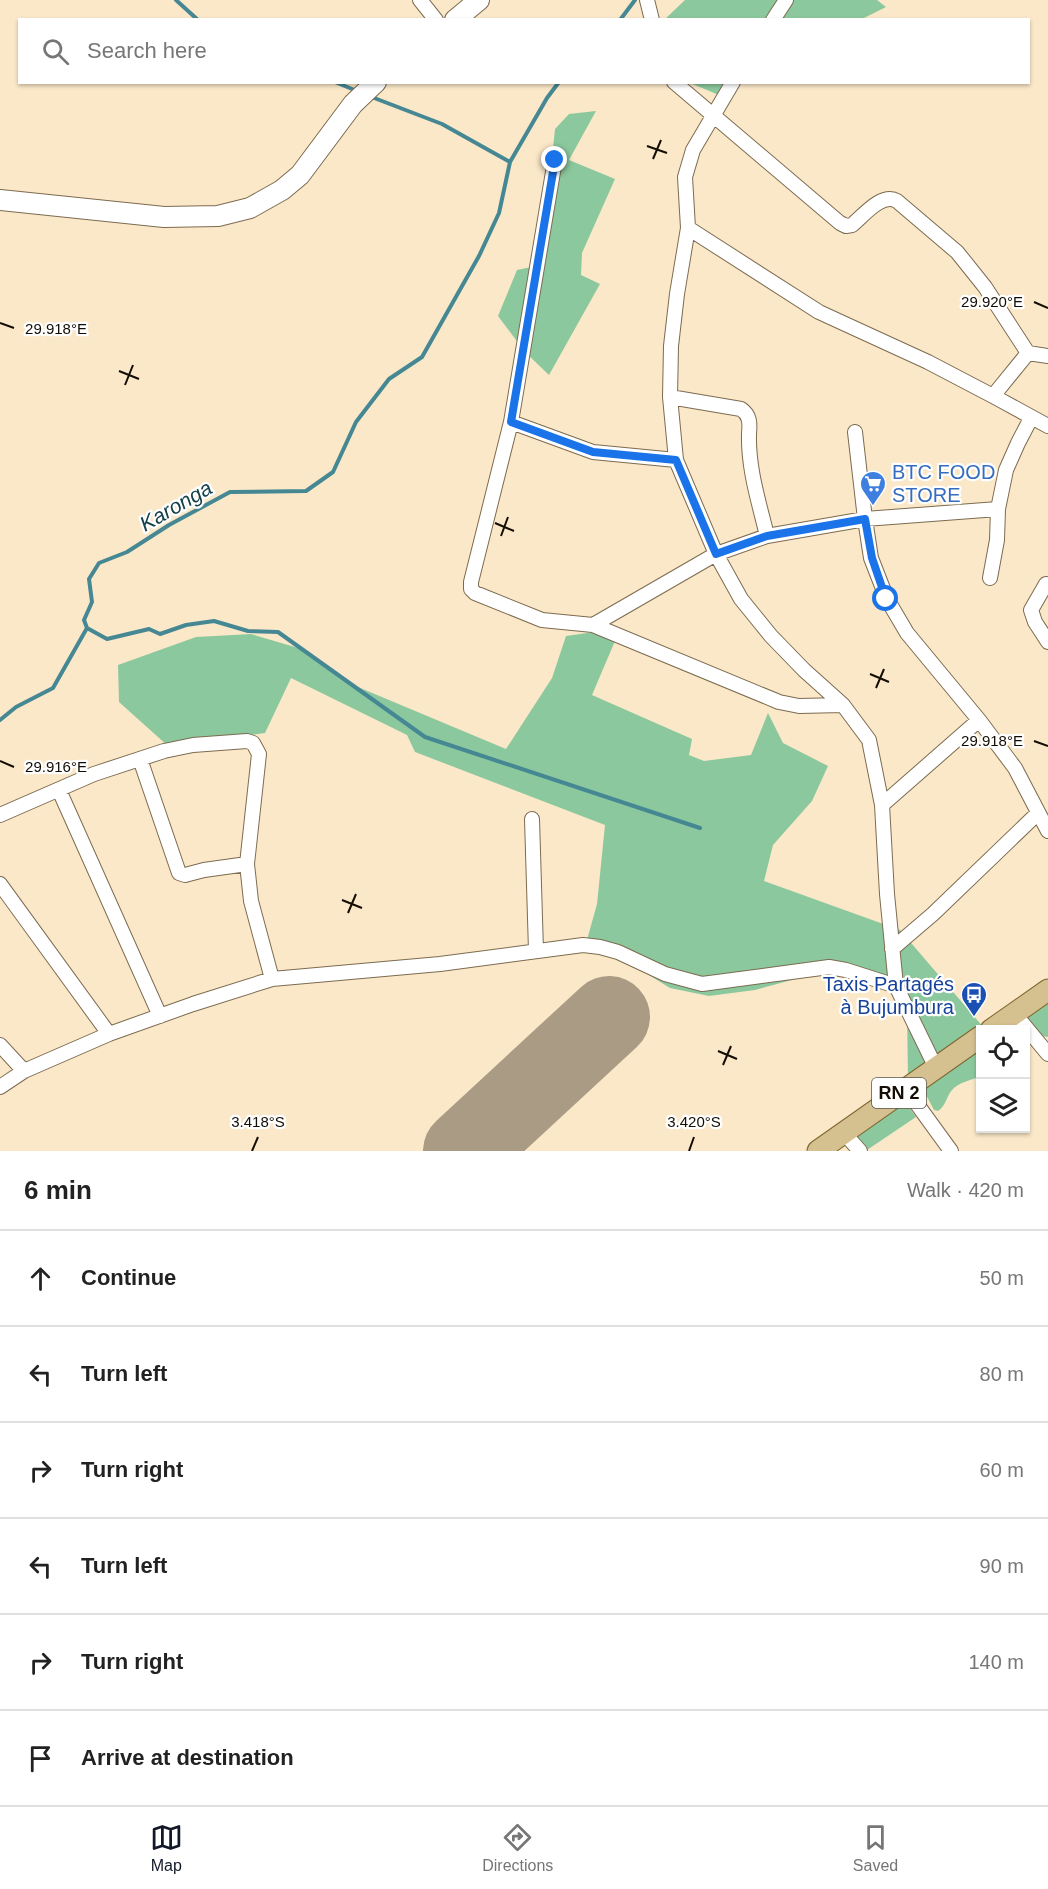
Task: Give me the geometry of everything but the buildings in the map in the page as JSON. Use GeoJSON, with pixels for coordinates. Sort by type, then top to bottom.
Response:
{"type":"FeatureCollection","features":[{"type":"Feature","properties":{"kind":"main road"},"geometry":{"type":"LineString","coordinates":[[997,1025],[1048,990]]}},
{"type":"Feature","properties":{"kind":"main road","name":"RN 2"},"geometry":{"type":"LineString","coordinates":[[818,1151],[976,1040]]}},
{"type":"Feature","properties":{"kind":"street"},"geometry":{"type":"LineString","coordinates":[[420,0],[434,18]]}},
{"type":"Feature","properties":{"kind":"street"},"geometry":{"type":"LineString","coordinates":[[457,18],[479,0]]}},
{"type":"Feature","properties":{"kind":"street"},"geometry":{"type":"LineString","coordinates":[[647,0],[652,18]]}},
{"type":"Feature","properties":{"kind":"street"},"geometry":{"type":"LineString","coordinates":[[774,18],[786,0]]}},
{"type":"Feature","properties":{"kind":"street"},"geometry":{"type":"LineString","coordinates":[[0,200],[164,217],[218,216],[250,208],[282,190],[300,175],[353,104],[374,84]]}},
{"type":"Feature","properties":{"kind":"street"},"geometry":{"type":"LineString","coordinates":[[676,84],[840,223],[846,226],[852,225],[884,198],[897,201],[957,252],[985,287],[1028,353],[1048,356]]}},
{"type":"Feature","properties":{"kind":"street"},"geometry":{"type":"LineString","coordinates":[[732,84],[693,150],[685,177],[688,228],[673,319],[671,346],[670,397],[676,460],[716,554],[741,599],[758,621],[804,670],[843,705],[869,740],[882,805],[887,894],[896,986],[936,1068]]}},
{"type":"Feature","properties":{"kind":"street"},"geometry":{"type":"LineString","coordinates":[[555,160],[511,422],[471,589],[475,593],[542,620],[593,625],[779,702],[799,706],[843,705]]}},
{"type":"Feature","properties":{"kind":"street"},"geometry":{"type":"LineString","coordinates":[[688,228],[819,312],[919,358],[1048,426]]}},
{"type":"Feature","properties":{"kind":"street"},"geometry":{"type":"LineString","coordinates":[[993,396],[1028,353]]}},
{"type":"Feature","properties":{"kind":"street"},"geometry":{"type":"LineString","coordinates":[[670,397],[747,412],[750,423],[751,468],[767,536]]}},
{"type":"Feature","properties":{"kind":"street"},"geometry":{"type":"LineString","coordinates":[[990,578],[998,540],[998,509],[1006,470],[1031,418]]}},
{"type":"Feature","properties":{"kind":"street"},"geometry":{"type":"LineString","coordinates":[[511,422],[593,452],[676,460]]}},
{"type":"Feature","properties":{"kind":"street"},"geometry":{"type":"LineString","coordinates":[[855,432],[872,558],[894,613],[911,639],[979,720],[1015,768],[1048,831]]}},
{"type":"Feature","properties":{"kind":"street"},"geometry":{"type":"LineString","coordinates":[[593,625],[716,554],[767,536],[865,519],[998,509]]}},
{"type":"Feature","properties":{"kind":"street"},"geometry":{"type":"LineString","coordinates":[[1047,584],[1032,609],[1035,622],[1048,642]]}},
{"type":"Feature","properties":{"kind":"street"},"geometry":{"type":"LineString","coordinates":[[882,805],[979,720]]}},
{"type":"Feature","properties":{"kind":"street"},"geometry":{"type":"LineString","coordinates":[[0,815],[105,770],[164,751],[193,745],[247,741],[253,743],[259,754],[247,864],[251,901],[272,979]]}},
{"type":"Feature","properties":{"kind":"street"},"geometry":{"type":"LineString","coordinates":[[140,759],[179,873],[185,875],[247,864]]}},
{"type":"Feature","properties":{"kind":"street"},"geometry":{"type":"LineString","coordinates":[[59,790],[160,1016]]}},
{"type":"Feature","properties":{"kind":"street"},"geometry":{"type":"LineString","coordinates":[[892,949],[941,906],[1038,813]]}},
{"type":"Feature","properties":{"kind":"street"},"geometry":{"type":"LineString","coordinates":[[532,819],[537,951]]}},
{"type":"Feature","properties":{"kind":"street"},"geometry":{"type":"LineString","coordinates":[[0,884],[109,1034]]}},
{"type":"Feature","properties":{"kind":"street"},"geometry":{"type":"LineString","coordinates":[[0,1087],[24,1071],[109,1034],[272,979],[440,964],[583,945],[618,952],[665,974],[702,984],[829,967],[854,972],[896,986]]}},
{"type":"Feature","properties":{"kind":"street"},"geometry":{"type":"LineString","coordinates":[[1014,1013],[1048,1054]]}},
{"type":"Feature","properties":{"kind":"street"},"geometry":{"type":"LineString","coordinates":[[0,1045],[24,1071]]}},
{"type":"Feature","properties":{"kind":"street"},"geometry":{"type":"LineString","coordinates":[[906,1089],[951,1151]]}},
{"type":"Feature","properties":{"kind":"street"},"geometry":{"type":"LineString","coordinates":[[844,1133],[860,1151]]}},
{"type":"Feature","properties":{"kind":"green space"},"geometry":{"type":"Polygon","coordinates":[[[685,0],[877,0],[886,7],[864,18],[666,18],[685,0]]]}},
{"type":"Feature","properties":{"kind":"green space"},"geometry":{"type":"Polygon","coordinates":[[[692,84],[741,84],[719,95],[692,84]]]}},
{"type":"Feature","properties":{"kind":"green space"},"geometry":{"type":"Polygon","coordinates":[[[596,111],[569,160],[615,179],[582,253],[581,275],[600,284],[549,375],[525,352],[498,316],[517,270],[541,265],[555,129],[569,114],[596,111]]]}},
{"type":"Feature","properties":{"kind":"green space"},"geometry":{"type":"Polygon","coordinates":[[[594,632],[615,641],[592,695],[692,739],[689,755],[704,761],[751,755],[768,713],[783,743],[828,766],[812,801],[773,845],[764,881],[900,930],[981,1025],[976,1025],[976,1033],[908,1080],[907,1008],[899,998],[863,977],[829,970],[755,990],[709,996],[670,988],[587,940],[597,904],[605,825],[415,752],[407,735],[291,678],[265,733],[168,746],[119,702],[118,665],[196,637],[251,634],[305,650],[346,682],[506,749],[552,678],[566,636],[594,632]]]}},
{"type":"Feature","properties":{"kind":"green space"},"geometry":{"type":"Polygon","coordinates":[[[1048,999],[1048,1037],[1033,1029],[1028,1013],[1048,999]]]}},
{"type":"Feature","properties":{"kind":"green space"},"geometry":{"type":"Polygon","coordinates":[[[976,1050],[976,1078],[955,1088],[941,1109],[934,1110],[923,1089],[976,1050]]]}},
{"type":"Feature","properties":{"kind":"green space"},"geometry":{"type":"Polygon","coordinates":[[[905,1102],[916,1117],[867,1150],[856,1137],[905,1102]]]}},
{"type":"Feature","properties":{"kind":"waterway"},"geometry":{"type":"LineString","coordinates":[[176,0],[196,18]]}},
{"type":"Feature","properties":{"kind":"waterway","name":"Karonga"},"geometry":{"type":"LineString","coordinates":[[622,18],[635,0]]}},
{"type":"Feature","properties":{"kind":"waterway"},"geometry":{"type":"LineString","coordinates":[[340,84],[357,91]]}},
{"type":"Feature","properties":{"kind":"waterway","name":"Karonga"},"geometry":{"type":"LineString","coordinates":[[0,720],[16,707],[53,688],[87,628],[84,620],[92,602],[89,579],[99,563],[127,552],[169,525],[230,492],[306,491],[333,472],[356,422],[389,379],[422,357],[479,256],[499,213],[510,162],[558,84]]}},
{"type":"Feature","properties":{"kind":"waterway"},"geometry":{"type":"LineString","coordinates":[[369,96],[442,124],[510,162]]}},
{"type":"Feature","properties":{"kind":"waterway"},"geometry":{"type":"LineString","coordinates":[[87,628],[107,639],[149,629],[160,634],[186,625],[214,621],[248,631],[278,632],[425,737],[700,828]]}},
{"type":"Feature","properties":{"kind":"runway"},"geometry":{"type":"LineString","coordinates":[[464,1151],[609,1017]]}},
{"type":"Feature","properties":{"kind":"place","name":"BTC FOOD STORE"},"geometry":{"type":"Point","coordinates":[873,507]}},
{"type":"Feature","properties":{"kind":"place","name":"Taxis Partagés à Bujumbura"},"geometry":{"type":"Point","coordinates":[974,1018]}},
{"type":"Feature","properties":{"kind":"route"},"geometry":{"type":"LineString","coordinates":[[555,160],[511,422],[593,452],[676,460],[716,554],[767,536],[865,519],[872,558],[886,599]]}}]}
